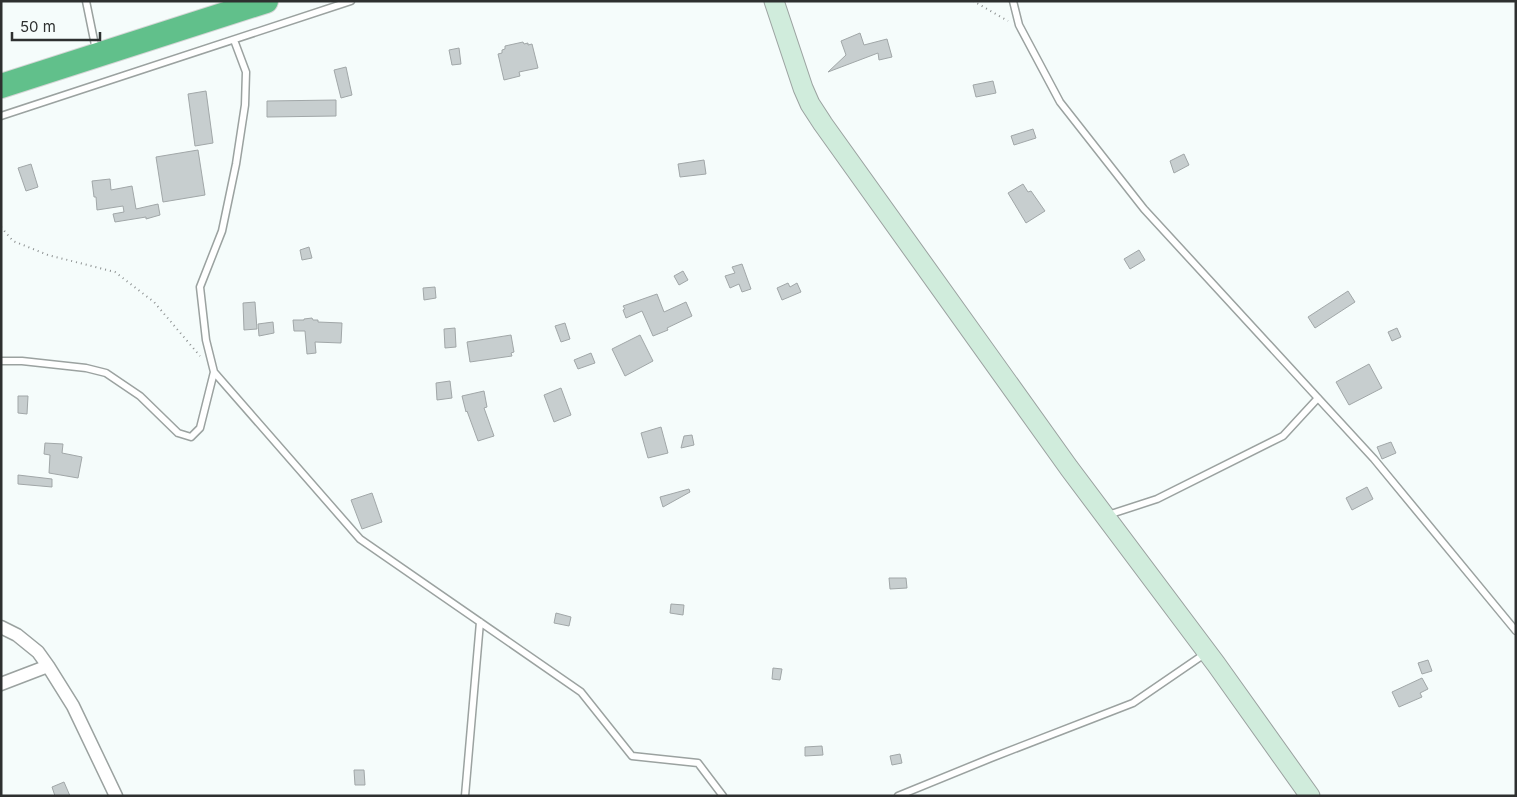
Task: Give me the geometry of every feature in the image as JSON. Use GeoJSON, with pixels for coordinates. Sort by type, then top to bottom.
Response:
{"type":"FeatureCollection","features":[{"type":"Feature","properties":{"kind":"highway"},"geometry":{"type":"LineString","coordinates":[[1,86],[266,1]]}},
{"type":"Feature","properties":{"kind":"main road"},"geometry":{"type":"LineString","coordinates":[[774,1],[810,104],[1057,452],[1207,652],[1310,796]]}},
{"type":"Feature","properties":{"kind":"street"},"geometry":{"type":"LineString","coordinates":[[1,627],[17,635],[38,652],[48,666],[73,706],[113,795]]}},
{"type":"Feature","properties":{"kind":"street"},"geometry":{"type":"LineString","coordinates":[[1,684],[48,666]]}},
{"type":"Feature","properties":{"kind":"lane"},"geometry":{"type":"LineString","coordinates":[[86,1],[97,56]]}},
{"type":"Feature","properties":{"kind":"lane"},"geometry":{"type":"LineString","coordinates":[[1,116],[350,1]]}},
{"type":"Feature","properties":{"kind":"lane"},"geometry":{"type":"LineString","coordinates":[[1012,1],[1021,28],[1034,56],[1060,102],[1144,208],[1374,459],[1516,631]]}},
{"type":"Feature","properties":{"kind":"lane"},"geometry":{"type":"LineString","coordinates":[[234,40],[246,72],[245,105],[236,164],[222,231],[200,287],[206,340],[214,372],[360,539],[581,692],[632,756],[698,763],[723,796]]}},
{"type":"Feature","properties":{"kind":"lane"},"geometry":{"type":"LineString","coordinates":[[1,361],[86,368],[106,374],[140,396],[178,433],[191,437],[200,428],[214,372]]}},
{"type":"Feature","properties":{"kind":"lane"},"geometry":{"type":"LineString","coordinates":[[1105,516],[1157,499],[1283,436],[1318,398]]}},
{"type":"Feature","properties":{"kind":"lane"},"geometry":{"type":"LineString","coordinates":[[465,796],[480,622]]}},
{"type":"Feature","properties":{"kind":"lane"},"geometry":{"type":"LineString","coordinates":[[898,796],[1134,703],[1207,652]]}},
{"type":"Feature","properties":{"kind":"path"},"geometry":{"type":"LineString","coordinates":[[973,1],[1021,28]]}},
{"type":"Feature","properties":{"kind":"path"},"geometry":{"type":"LineString","coordinates":[[1,228],[13,242],[48,255],[115,272],[154,302],[214,372]]}},
{"type":"Feature","properties":{"kind":"building"},"geometry":{"type":"Polygon","coordinates":[[[860,33],[864,45],[887,39],[892,57],[879,60],[878,53],[828,72],[846,55],[841,41],[860,33]]]}},
{"type":"Feature","properties":{"kind":"building"},"geometry":{"type":"Polygon","coordinates":[[[523,42],[524,44],[528,43],[528,45],[532,44],[538,68],[519,72],[520,76],[504,80],[498,54],[502,53],[505,46],[523,42]]]}},
{"type":"Feature","properties":{"kind":"building"},"geometry":{"type":"Polygon","coordinates":[[[459,48],[461,64],[452,65],[449,50],[459,48]]]}},
{"type":"Feature","properties":{"kind":"building"},"geometry":{"type":"Polygon","coordinates":[[[346,67],[352,95],[341,98],[334,70],[346,67]]]}},
{"type":"Feature","properties":{"kind":"building"},"geometry":{"type":"Polygon","coordinates":[[[993,81],[996,93],[976,97],[973,85],[993,81]]]}},
{"type":"Feature","properties":{"kind":"building"},"geometry":{"type":"Polygon","coordinates":[[[206,91],[213,143],[195,146],[188,94],[206,91]]]}},
{"type":"Feature","properties":{"kind":"building"},"geometry":{"type":"Polygon","coordinates":[[[336,100],[336,116],[267,117],[267,101],[336,100]]]}},
{"type":"Feature","properties":{"kind":"building"},"geometry":{"type":"Polygon","coordinates":[[[1033,129],[1036,138],[1014,145],[1011,136],[1033,129]]]}},
{"type":"Feature","properties":{"kind":"building"},"geometry":{"type":"Polygon","coordinates":[[[198,150],[205,195],[163,202],[156,157],[198,150]]]}},
{"type":"Feature","properties":{"kind":"building"},"geometry":{"type":"Polygon","coordinates":[[[1184,154],[1189,165],[1174,173],[1170,161],[1184,154]]]}},
{"type":"Feature","properties":{"kind":"building"},"geometry":{"type":"Polygon","coordinates":[[[704,160],[706,174],[680,177],[678,164],[704,160]]]}},
{"type":"Feature","properties":{"kind":"building"},"geometry":{"type":"Polygon","coordinates":[[[31,164],[38,187],[26,191],[18,168],[31,164]]]}},
{"type":"Feature","properties":{"kind":"building"},"geometry":{"type":"Polygon","coordinates":[[[110,179],[111,190],[132,186],[136,209],[158,204],[160,215],[146,219],[146,217],[115,222],[113,214],[124,212],[123,206],[97,210],[92,181],[110,179]]]}},
{"type":"Feature","properties":{"kind":"building"},"geometry":{"type":"Polygon","coordinates":[[[1023,184],[1028,192],[1031,191],[1045,211],[1026,223],[1008,193],[1023,184]]]}},
{"type":"Feature","properties":{"kind":"building"},"geometry":{"type":"Polygon","coordinates":[[[309,247],[312,258],[302,260],[300,250],[309,247]]]}},
{"type":"Feature","properties":{"kind":"building"},"geometry":{"type":"Polygon","coordinates":[[[1139,250],[1145,260],[1130,269],[1124,259],[1139,250]]]}},
{"type":"Feature","properties":{"kind":"building"},"geometry":{"type":"Polygon","coordinates":[[[742,264],[751,289],[742,292],[739,284],[730,288],[725,276],[735,273],[732,267],[742,264]]]}},
{"type":"Feature","properties":{"kind":"building"},"geometry":{"type":"Polygon","coordinates":[[[683,271],[688,280],[679,285],[674,276],[683,271]]]}},
{"type":"Feature","properties":{"kind":"building"},"geometry":{"type":"Polygon","coordinates":[[[788,283],[790,287],[797,283],[801,292],[782,300],[777,288],[788,283]]]}},
{"type":"Feature","properties":{"kind":"building"},"geometry":{"type":"Polygon","coordinates":[[[435,287],[436,298],[424,300],[423,288],[435,287]]]}},
{"type":"Feature","properties":{"kind":"building"},"geometry":{"type":"Polygon","coordinates":[[[1348,291],[1355,302],[1315,328],[1308,317],[1348,291]]]}},
{"type":"Feature","properties":{"kind":"building"},"geometry":{"type":"Polygon","coordinates":[[[657,294],[664,312],[686,302],[692,316],[667,328],[668,330],[653,336],[642,311],[626,318],[623,306],[657,294]]]}},
{"type":"Feature","properties":{"kind":"building"},"geometry":{"type":"Polygon","coordinates":[[[255,302],[257,329],[244,330],[243,303],[255,302]]]}},
{"type":"Feature","properties":{"kind":"building"},"geometry":{"type":"Polygon","coordinates":[[[312,318],[313,320],[318,320],[318,322],[342,323],[341,343],[315,342],[316,353],[307,354],[305,331],[294,331],[293,320],[312,318]]]}},
{"type":"Feature","properties":{"kind":"building"},"geometry":{"type":"Polygon","coordinates":[[[273,322],[274,333],[259,336],[258,324],[273,322]]]}},
{"type":"Feature","properties":{"kind":"building"},"geometry":{"type":"Polygon","coordinates":[[[565,323],[570,339],[561,342],[555,326],[565,323]]]}},
{"type":"Feature","properties":{"kind":"building"},"geometry":{"type":"Polygon","coordinates":[[[455,328],[456,347],[445,348],[444,329],[455,328]]]}},
{"type":"Feature","properties":{"kind":"building"},"geometry":{"type":"Polygon","coordinates":[[[1397,328],[1401,337],[1392,341],[1388,332],[1397,328]]]}},
{"type":"Feature","properties":{"kind":"building"},"geometry":{"type":"Polygon","coordinates":[[[511,335],[514,352],[511,353],[512,356],[470,362],[467,342],[511,335]]]}},
{"type":"Feature","properties":{"kind":"building"},"geometry":{"type":"Polygon","coordinates":[[[640,335],[653,361],[625,376],[612,349],[640,335]]]}},
{"type":"Feature","properties":{"kind":"building"},"geometry":{"type":"Polygon","coordinates":[[[591,353],[595,363],[578,369],[574,360],[591,353]]]}},
{"type":"Feature","properties":{"kind":"building"},"geometry":{"type":"Polygon","coordinates":[[[1369,364],[1382,388],[1349,405],[1336,382],[1369,364]]]}},
{"type":"Feature","properties":{"kind":"building"},"geometry":{"type":"Polygon","coordinates":[[[450,381],[452,398],[437,400],[436,383],[450,381]]]}},
{"type":"Feature","properties":{"kind":"building"},"geometry":{"type":"Polygon","coordinates":[[[561,388],[571,415],[554,422],[544,395],[561,388]]]}},
{"type":"Feature","properties":{"kind":"building"},"geometry":{"type":"Polygon","coordinates":[[[484,391],[487,407],[484,408],[494,436],[478,441],[466,412],[462,396],[484,391]]]}},
{"type":"Feature","properties":{"kind":"building"},"geometry":{"type":"Polygon","coordinates":[[[18,396],[28,396],[27,414],[18,413],[18,396]]]}},
{"type":"Feature","properties":{"kind":"building"},"geometry":{"type":"Polygon","coordinates":[[[661,427],[668,453],[648,458],[641,433],[661,427]]]}},
{"type":"Feature","properties":{"kind":"building"},"geometry":{"type":"Polygon","coordinates":[[[692,435],[694,445],[681,448],[684,436],[692,435]]]}},
{"type":"Feature","properties":{"kind":"building"},"geometry":{"type":"Polygon","coordinates":[[[1391,442],[1396,453],[1382,459],[1377,447],[1391,442]]]}},
{"type":"Feature","properties":{"kind":"building"},"geometry":{"type":"Polygon","coordinates":[[[45,443],[63,444],[62,453],[82,457],[78,478],[49,473],[50,455],[44,454],[45,443]]]}},
{"type":"Feature","properties":{"kind":"building"},"geometry":{"type":"Polygon","coordinates":[[[18,475],[52,479],[52,487],[18,484],[18,475]]]}},
{"type":"Feature","properties":{"kind":"building"},"geometry":{"type":"Polygon","coordinates":[[[1367,487],[1373,499],[1352,510],[1346,498],[1367,487]]]}},
{"type":"Feature","properties":{"kind":"building"},"geometry":{"type":"Polygon","coordinates":[[[689,489],[690,492],[663,507],[660,497],[689,489]]]}},
{"type":"Feature","properties":{"kind":"building"},"geometry":{"type":"Polygon","coordinates":[[[372,493],[382,522],[362,529],[351,500],[372,493]]]}},
{"type":"Feature","properties":{"kind":"building"},"geometry":{"type":"Polygon","coordinates":[[[889,578],[906,578],[907,588],[890,589],[889,578]]]}},
{"type":"Feature","properties":{"kind":"building"},"geometry":{"type":"Polygon","coordinates":[[[671,604],[684,605],[683,615],[670,613],[671,604]]]}},
{"type":"Feature","properties":{"kind":"building"},"geometry":{"type":"Polygon","coordinates":[[[556,613],[571,617],[569,626],[554,623],[556,613]]]}},
{"type":"Feature","properties":{"kind":"building"},"geometry":{"type":"Polygon","coordinates":[[[1428,660],[1432,671],[1422,674],[1418,663],[1428,660]]]}},
{"type":"Feature","properties":{"kind":"building"},"geometry":{"type":"Polygon","coordinates":[[[773,668],[782,669],[780,680],[772,679],[773,668]]]}},
{"type":"Feature","properties":{"kind":"building"},"geometry":{"type":"Polygon","coordinates":[[[1422,678],[1428,689],[1420,693],[1422,697],[1399,707],[1392,692],[1422,678]]]}},
{"type":"Feature","properties":{"kind":"building"},"geometry":{"type":"Polygon","coordinates":[[[822,746],[823,755],[805,756],[805,747],[822,746]]]}},
{"type":"Feature","properties":{"kind":"building"},"geometry":{"type":"Polygon","coordinates":[[[900,754],[902,763],[892,765],[890,756],[900,754]]]}},
{"type":"Feature","properties":{"kind":"building"},"geometry":{"type":"Polygon","coordinates":[[[354,770],[364,770],[365,785],[355,785],[354,770]]]}},
{"type":"Feature","properties":{"kind":"building"},"geometry":{"type":"Polygon","coordinates":[[[64,782],[70,796],[55,796],[52,787],[64,782]]]}}]}
